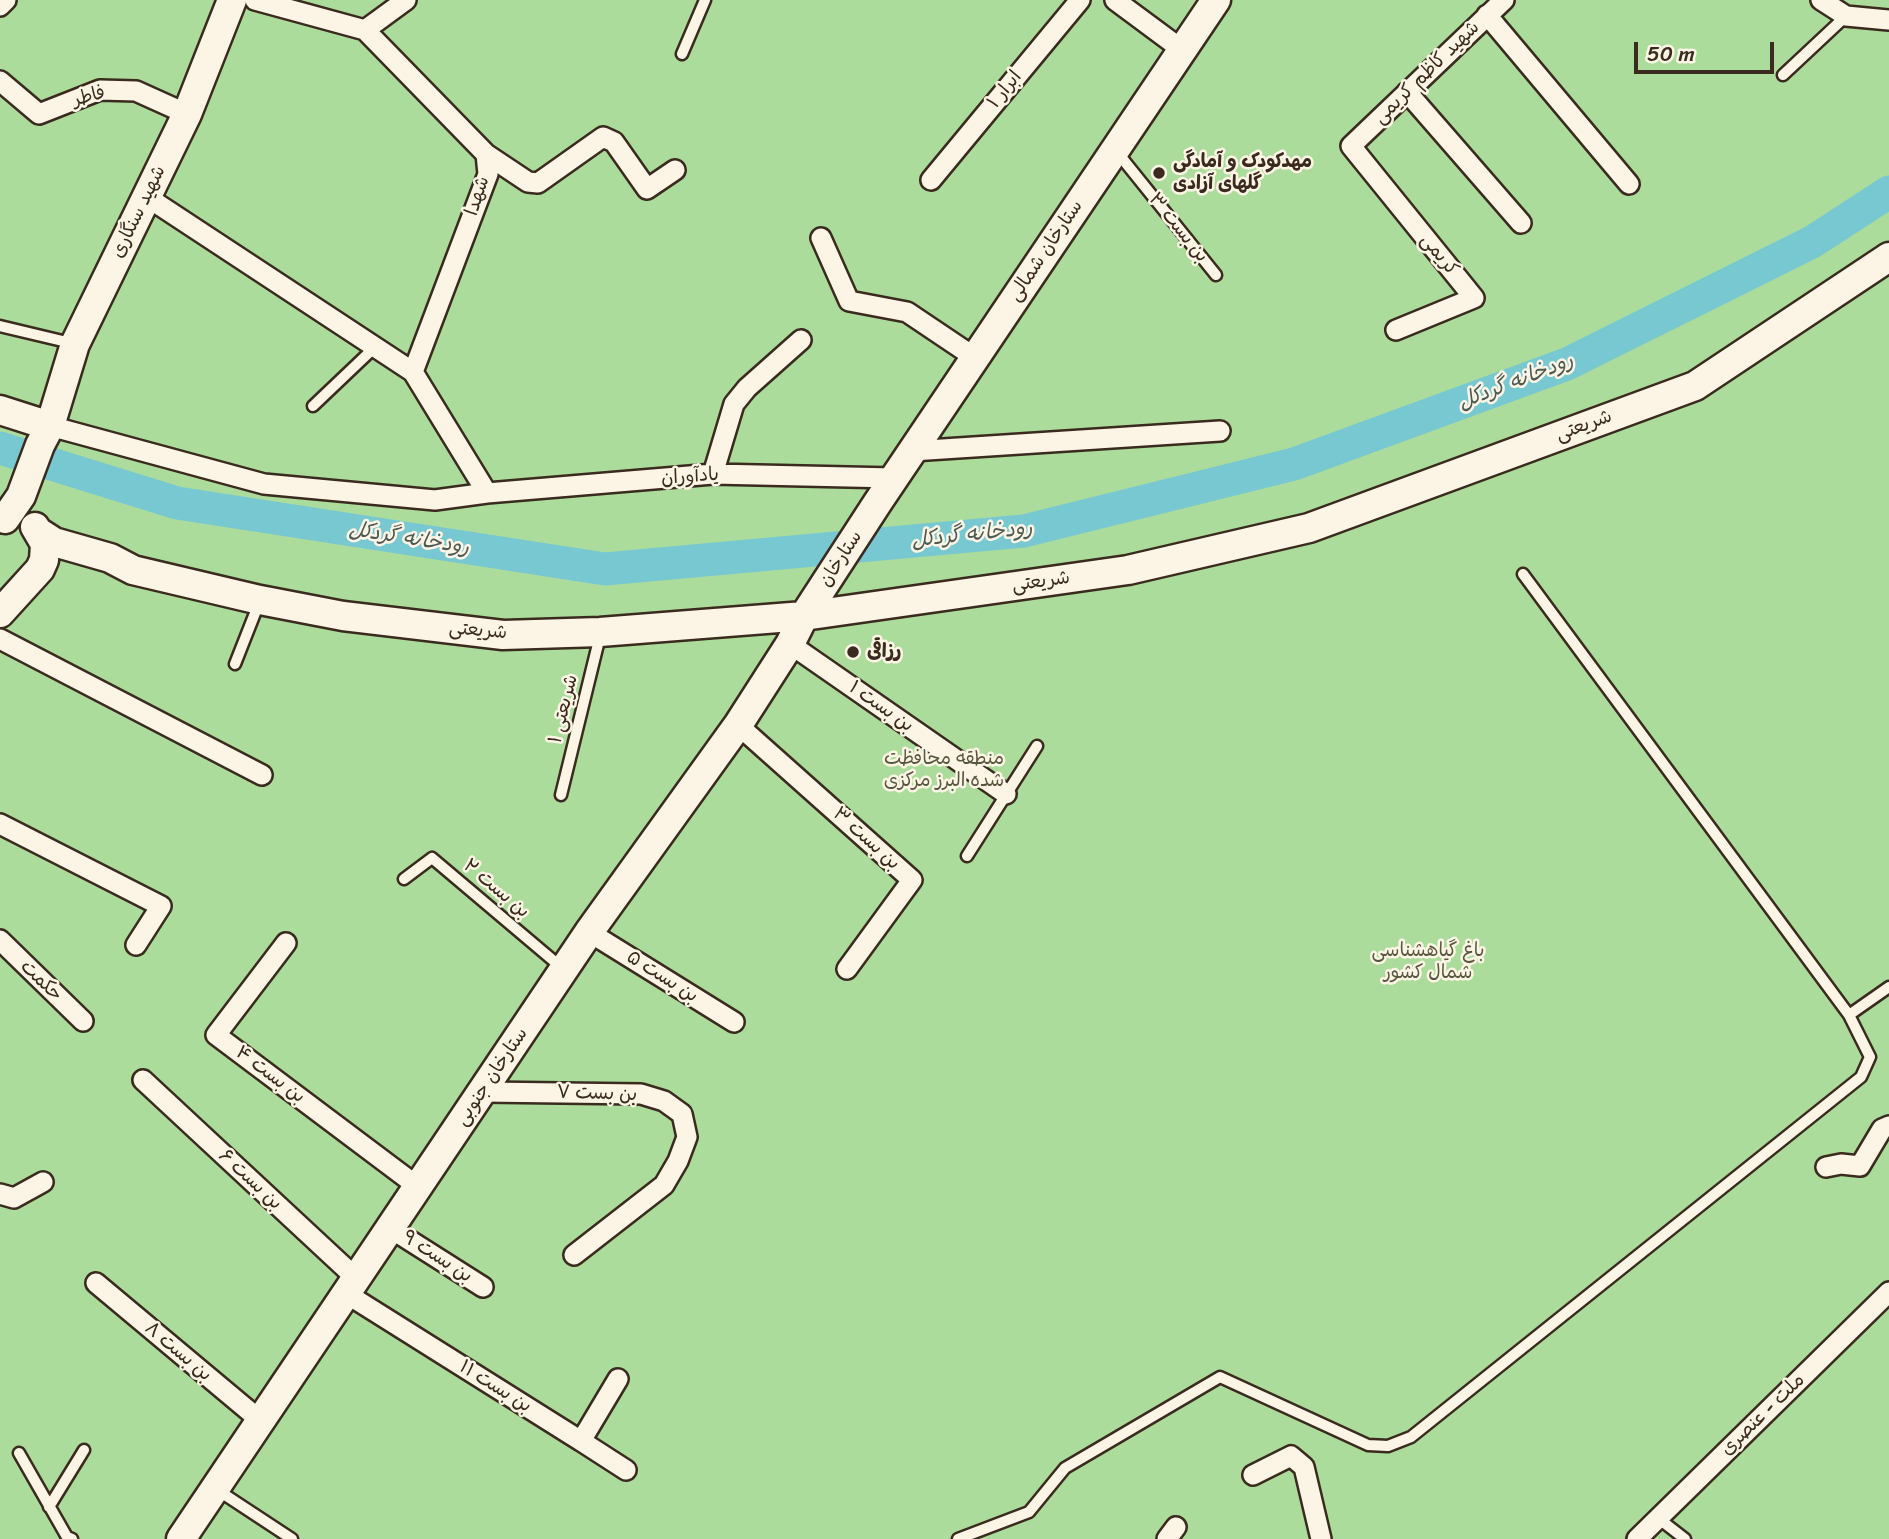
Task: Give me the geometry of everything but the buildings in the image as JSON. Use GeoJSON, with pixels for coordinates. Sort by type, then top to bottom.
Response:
{"type":"FeatureCollection","features":[{"type":"Feature","properties":{"kind":"street"},"geometry":{"type":"LineString","coordinates":[[0,6],[6,0]]}},
{"type":"Feature","properties":{"kind":"street","name":"شهید سنگاری"},"geometry":{"type":"LineString","coordinates":[[22,516],[75,344],[187,114],[232,0]]}},
{"type":"Feature","properties":{"kind":"street"},"geometry":{"type":"LineString","coordinates":[[256,0],[365,30],[406,0]]}},
{"type":"Feature","properties":{"kind":"street","name":"ابرار ۱"},"geometry":{"type":"LineString","coordinates":[[931,180],[1080,0]]}},
{"type":"Feature","properties":{"kind":"street"},"geometry":{"type":"LineString","coordinates":[[1115,0],[1181,49]]}},
{"type":"Feature","properties":{"kind":"street","name":"ستارخان شمالی"},"geometry":{"type":"LineString","coordinates":[[878,502],[1216,0]]}},
{"type":"Feature","properties":{"kind":"street","name":"شهید کاظم کریمی"},"geometry":{"type":"LineString","coordinates":[[1351,146],[1504,0]]}},
{"type":"Feature","properties":{"kind":"street"},"geometry":{"type":"LineString","coordinates":[[1821,0],[1846,16],[1889,20]]}},
{"type":"Feature","properties":{"kind":"street"},"geometry":{"type":"LineString","coordinates":[[1487,15],[1629,184]]}},
{"type":"Feature","properties":{"kind":"street","name":"شهدا"},"geometry":{"type":"LineString","coordinates":[[365,30],[486,153],[488,174],[413,373]]}},
{"type":"Feature","properties":{"kind":"street","name":"فاطر"},"geometry":{"type":"LineString","coordinates":[[0,81],[39,114],[100,90],[136,91],[187,114]]}},
{"type":"Feature","properties":{"kind":"street"},"geometry":{"type":"LineString","coordinates":[[1407,92],[1521,223]]}},
{"type":"Feature","properties":{"kind":"street"},"geometry":{"type":"LineString","coordinates":[[486,153],[528,182],[538,183],[603,137],[614,142],[647,188],[675,170]]}},
{"type":"Feature","properties":{"kind":"street","name":"کریمی"},"geometry":{"type":"LineString","coordinates":[[1351,146],[1474,298],[1396,330]]}},
{"type":"Feature","properties":{"kind":"street"},"geometry":{"type":"LineString","coordinates":[[147,197],[413,373],[487,493]]}},
{"type":"Feature","properties":{"kind":"street"},"geometry":{"type":"LineString","coordinates":[[821,238],[849,300],[907,312],[974,357]]}},
{"type":"Feature","properties":{"kind":"street","name":"شریعتی"},"geometry":{"type":"LineString","coordinates":[[133,570],[343,616],[503,635],[600,632],[804,616],[1128,570],[1309,528],[1695,386],[1889,257]]}},
{"type":"Feature","properties":{"kind":"street"},"geometry":{"type":"LineString","coordinates":[[713,474],[734,404],[747,388],[801,340]]}},
{"type":"Feature","properties":{"kind":"street"},"geometry":{"type":"LineString","coordinates":[[0,410],[47,440]]}},
{"type":"Feature","properties":{"kind":"street"},"geometry":{"type":"LineString","coordinates":[[912,451],[1220,430]]}},
{"type":"Feature","properties":{"kind":"street","name":"یادآوران"},"geometry":{"type":"LineString","coordinates":[[47,440],[264,484],[435,500],[487,493],[713,474],[894,478]]}},
{"type":"Feature","properties":{"kind":"street","name":"ستارخان"},"geometry":{"type":"LineString","coordinates":[[804,616],[878,502]]}},
{"type":"Feature","properties":{"kind":"street"},"geometry":{"type":"LineString","coordinates":[[22,516],[46,544],[40,569]]}},
{"type":"Feature","properties":{"kind":"street"},"geometry":{"type":"LineString","coordinates":[[22,516],[54,542],[110,558],[133,570]]}},
{"type":"Feature","properties":{"kind":"street"},"geometry":{"type":"LineString","coordinates":[[0,612],[40,569],[55,562],[106,573],[133,570]]}},
{"type":"Feature","properties":{"kind":"street","name":"ستارخان جنوبی"},"geometry":{"type":"LineString","coordinates":[[181,1539],[589,932],[738,725],[790,644],[804,616]]}},
{"type":"Feature","properties":{"kind":"street"},"geometry":{"type":"LineString","coordinates":[[0,639],[262,775]]}},
{"type":"Feature","properties":{"kind":"street","name":"بن بست ۱"},"geometry":{"type":"LineString","coordinates":[[790,644],[1006,794]]}},
{"type":"Feature","properties":{"kind":"street","name":"بن بست ۳"},"geometry":{"type":"LineString","coordinates":[[738,725],[912,880],[847,969]]}},
{"type":"Feature","properties":{"kind":"street"},"geometry":{"type":"LineString","coordinates":[[0,824],[161,906],[136,945]]}},
{"type":"Feature","properties":{"kind":"street","name":"بن بست ۵"},"geometry":{"type":"LineString","coordinates":[[589,932],[734,1022]]}},
{"type":"Feature","properties":{"kind":"street","name":"حکمت"},"geometry":{"type":"LineString","coordinates":[[0,940],[83,1021]]}},
{"type":"Feature","properties":{"kind":"street","name":"بن بست ۴"},"geometry":{"type":"LineString","coordinates":[[286,943],[216,1035],[417,1186]]}},
{"type":"Feature","properties":{"kind":"street","name":"بن بست ۶"},"geometry":{"type":"LineString","coordinates":[[143,1080],[352,1287]]}},
{"type":"Feature","properties":{"kind":"street","name":"بن بست ۷"},"geometry":{"type":"LineString","coordinates":[[483,1091],[641,1094],[664,1101],[682,1114],[687,1137],[678,1161],[664,1185],[574,1255]]}},
{"type":"Feature","properties":{"kind":"street"},"geometry":{"type":"LineString","coordinates":[[1826,1167],[1841,1164],[1860,1166],[1882,1129],[1889,1126]]}},
{"type":"Feature","properties":{"kind":"street"},"geometry":{"type":"LineString","coordinates":[[0,1194],[14,1198],[43,1182]]}},
{"type":"Feature","properties":{"kind":"street","name":"بن بست ۹"},"geometry":{"type":"LineString","coordinates":[[390,1228],[483,1287]]}},
{"type":"Feature","properties":{"kind":"street","name":"بن بست ۸"},"geometry":{"type":"LineString","coordinates":[[96,1283],[261,1421]]}},
{"type":"Feature","properties":{"kind":"street","name":"بن بست ۱۱"},"geometry":{"type":"LineString","coordinates":[[352,1287],[626,1470]]}},
{"type":"Feature","properties":{"kind":"street","name":"ملت - عنصری"},"geometry":{"type":"LineString","coordinates":[[1637,1539],[1889,1292]]}},
{"type":"Feature","properties":{"kind":"street"},"geometry":{"type":"LineString","coordinates":[[581,1441],[618,1379]]}},
{"type":"Feature","properties":{"kind":"street"},"geometry":{"type":"LineString","coordinates":[[1253,1475],[1291,1456],[1304,1467],[1321,1539]]}},
{"type":"Feature","properties":{"kind":"lane"},"geometry":{"type":"LineString","coordinates":[[682,54],[705,0]]}},
{"type":"Feature","properties":{"kind":"lane"},"geometry":{"type":"LineString","coordinates":[[1783,75],[1846,16]]}},
{"type":"Feature","properties":{"kind":"lane","name":"بن بست ۳"},"geometry":{"type":"LineString","coordinates":[[1115,149],[1216,275]]}},
{"type":"Feature","properties":{"kind":"lane"},"geometry":{"type":"LineString","coordinates":[[0,326],[75,344]]}},
{"type":"Feature","properties":{"kind":"lane"},"geometry":{"type":"LineString","coordinates":[[313,406],[375,347]]}},
{"type":"Feature","properties":{"kind":"lane"},"geometry":{"type":"LineString","coordinates":[[958,1539],[1029,1512],[1065,1468],[1220,1377],[1368,1446],[1388,1446],[1410,1437],[1861,1077],[1870,1057],[1850,1015],[1522,574]]}},
{"type":"Feature","properties":{"kind":"lane"},"geometry":{"type":"LineString","coordinates":[[235,664],[261,600]]}},
{"type":"Feature","properties":{"kind":"lane","name":"شریعتی ۱"},"geometry":{"type":"LineString","coordinates":[[561,794],[600,632]]}},
{"type":"Feature","properties":{"kind":"lane"},"geometry":{"type":"LineString","coordinates":[[967,856],[1037,746]]}},
{"type":"Feature","properties":{"kind":"lane","name":"بن بست ۲"},"geometry":{"type":"LineString","coordinates":[[404,879],[432,858],[564,970]]}},
{"type":"Feature","properties":{"kind":"lane"},"geometry":{"type":"LineString","coordinates":[[1850,1015],[1889,987]]}},
{"type":"Feature","properties":{"kind":"lane"},"geometry":{"type":"LineString","coordinates":[[49,1507],[84,1450]]}},
{"type":"Feature","properties":{"kind":"lane"},"geometry":{"type":"LineString","coordinates":[[19,1453],[67,1537],[72,1539]]}},
{"type":"Feature","properties":{"kind":"lane"},"geometry":{"type":"LineString","coordinates":[[215,1489],[292,1539]]}},
{"type":"Feature","properties":{"kind":"lane"},"geometry":{"type":"LineString","coordinates":[[1658,1518],[1685,1539]]}},
{"type":"Feature","properties":{"kind":"green space","name":"منطقه محافظت شده البرز مرکزی"},"geometry":{"type":"Polygon","coordinates":[[[0,0],[1889,0],[1889,1539],[0,1539],[0,0]]]}},
{"type":"Feature","properties":{"kind":"waterway","name":"رودخانه گردکل"},"geometry":{"type":"LineString","coordinates":[[0,448],[177,503],[605,569],[1024,531],[1294,464],[1567,364],[1812,242],[1889,192]]}},
{"type":"Feature","properties":{"kind":"place","name":"مهدکودک و آمادگی گلهای آزادی"},"geometry":{"type":"Point","coordinates":[1159,173]}},
{"type":"Feature","properties":{"kind":"place","name":"رزاقی"},"geometry":{"type":"Point","coordinates":[853,652]}},
{"type":"Feature","properties":{"kind":"park label","name":"باغ گیاهشناسی شمال کشور"},"geometry":{"type":"Point","coordinates":[1428,962]}}]}
